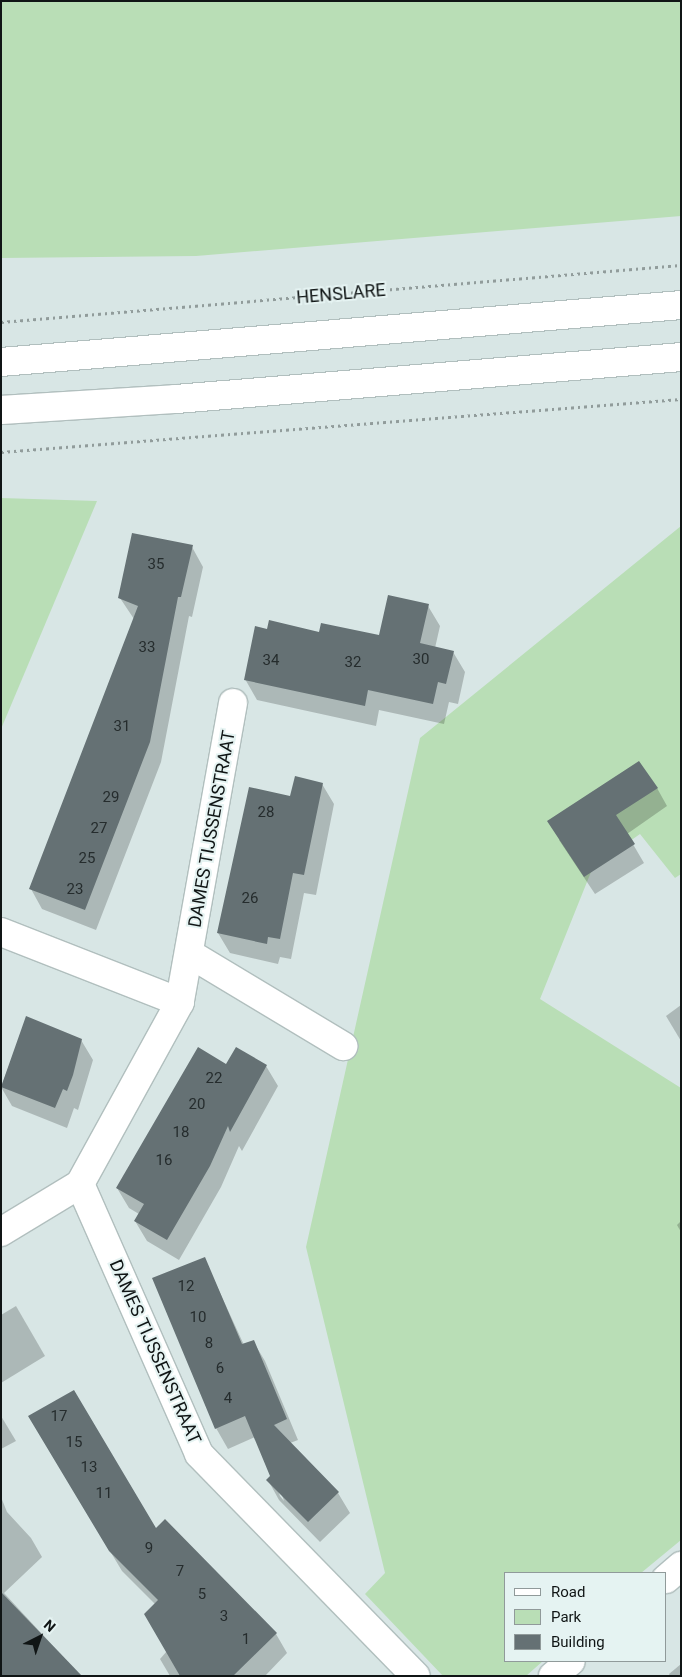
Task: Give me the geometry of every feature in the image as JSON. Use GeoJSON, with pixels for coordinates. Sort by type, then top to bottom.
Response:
{"type":"FeatureCollection","features":[{"type":"Feature","properties":{"kind":"street"},"geometry":{"type":"LineString","coordinates":[[1,362],[681,305]]}},
{"type":"Feature","properties":{"kind":"street"},"geometry":{"type":"LineString","coordinates":[[1,410],[176,399],[681,358]]}},
{"type":"Feature","properties":{"kind":"street","name":"DAMES TIJSSENSTRAAT"},"geometry":{"type":"LineString","coordinates":[[233,703],[180,1002],[80,1184],[199,1454],[416,1676]]}},
{"type":"Feature","properties":{"kind":"street"},"geometry":{"type":"LineString","coordinates":[[1,932],[180,1002]]}},
{"type":"Feature","properties":{"kind":"street"},"geometry":{"type":"LineString","coordinates":[[190,954],[343,1046]]}},
{"type":"Feature","properties":{"kind":"street"},"geometry":{"type":"LineString","coordinates":[[1,1232],[80,1184]]}},
{"type":"Feature","properties":{"kind":"street"},"geometry":{"type":"LineString","coordinates":[[667,1578],[681,1566]]}},
{"type":"Feature","properties":{"kind":"street"},"geometry":{"type":"LineString","coordinates":[[553,1676],[570,1662]]}},
{"type":"Feature","properties":{"kind":"path","name":"HENSLARE"},"geometry":{"type":"LineString","coordinates":[[1,322],[681,265]]}},
{"type":"Feature","properties":{"kind":"path"},"geometry":{"type":"LineString","coordinates":[[1,452],[681,399]]}},
{"type":"Feature","properties":{"kind":"green space"},"geometry":{"type":"Polygon","coordinates":[[[1,1],[681,1],[681,216],[196,256],[1,258],[1,1]]]}},
{"type":"Feature","properties":{"kind":"green space"},"geometry":{"type":"Polygon","coordinates":[[[1,498],[97,501],[1,729],[1,498]]]}},
{"type":"Feature","properties":{"kind":"green space"},"geometry":{"type":"Polygon","coordinates":[[[681,526],[681,874],[675,878],[640,834],[593,867],[540,999],[681,1088],[681,1540],[642,1572],[504,1572],[504,1662],[542,1662],[526,1676],[443,1676],[365,1594],[385,1573],[306,1247],[420,738],[681,526]]]}},
{"type":"Feature","properties":{"kind":"building"},"geometry":{"type":"Polygon","coordinates":[[[132,533],[193,545],[181,597],[178,597],[150,742],[85,910],[29,889],[138,606],[118,598],[132,533]]]}},
{"type":"Feature","properties":{"kind":"building"},"geometry":{"type":"Polygon","coordinates":[[[388,595],[429,604],[420,643],[454,651],[446,684],[438,682],[433,704],[368,690],[365,706],[244,680],[255,626],[267,629],[269,620],[319,632],[321,623],[379,635],[388,595]]]}},
{"type":"Feature","properties":{"kind":"building"},"geometry":{"type":"Polygon","coordinates":[[[639,761],[658,788],[616,815],[635,844],[584,877],[547,821],[639,761]]]}},
{"type":"Feature","properties":{"kind":"building"},"geometry":{"type":"Polygon","coordinates":[[[295,776],[323,783],[304,875],[293,873],[280,939],[268,937],[267,944],[217,933],[249,787],[290,796],[295,776]]]}},
{"type":"Feature","properties":{"kind":"building"},"geometry":{"type":"Polygon","coordinates":[[[26,1016],[82,1039],[67,1091],[63,1089],[55,1108],[1,1087],[26,1016]]]}},
{"type":"Feature","properties":{"kind":"building"},"geometry":{"type":"Polygon","coordinates":[[[198,1047],[226,1064],[236,1047],[267,1065],[230,1132],[228,1126],[210,1166],[167,1240],[134,1221],[144,1204],[116,1188],[198,1047]]]}},
{"type":"Feature","properties":{"kind":"building"},"geometry":{"type":"Polygon","coordinates":[[[205,1257],[242,1344],[254,1340],[287,1419],[274,1425],[339,1492],[308,1522],[266,1480],[270,1476],[245,1416],[215,1429],[152,1278],[205,1257]]]}},
{"type":"Feature","properties":{"kind":"building"},"geometry":{"type":"Polygon","coordinates":[[[74,1390],[156,1528],[165,1519],[277,1633],[233,1676],[180,1676],[144,1614],[158,1600],[109,1551],[28,1416],[74,1390]]]}},
{"type":"Feature","properties":{"kind":"building"},"geometry":{"type":"Polygon","coordinates":[[[1,1592],[57,1650],[82,1676],[1,1676],[1,1592]]]}}]}
